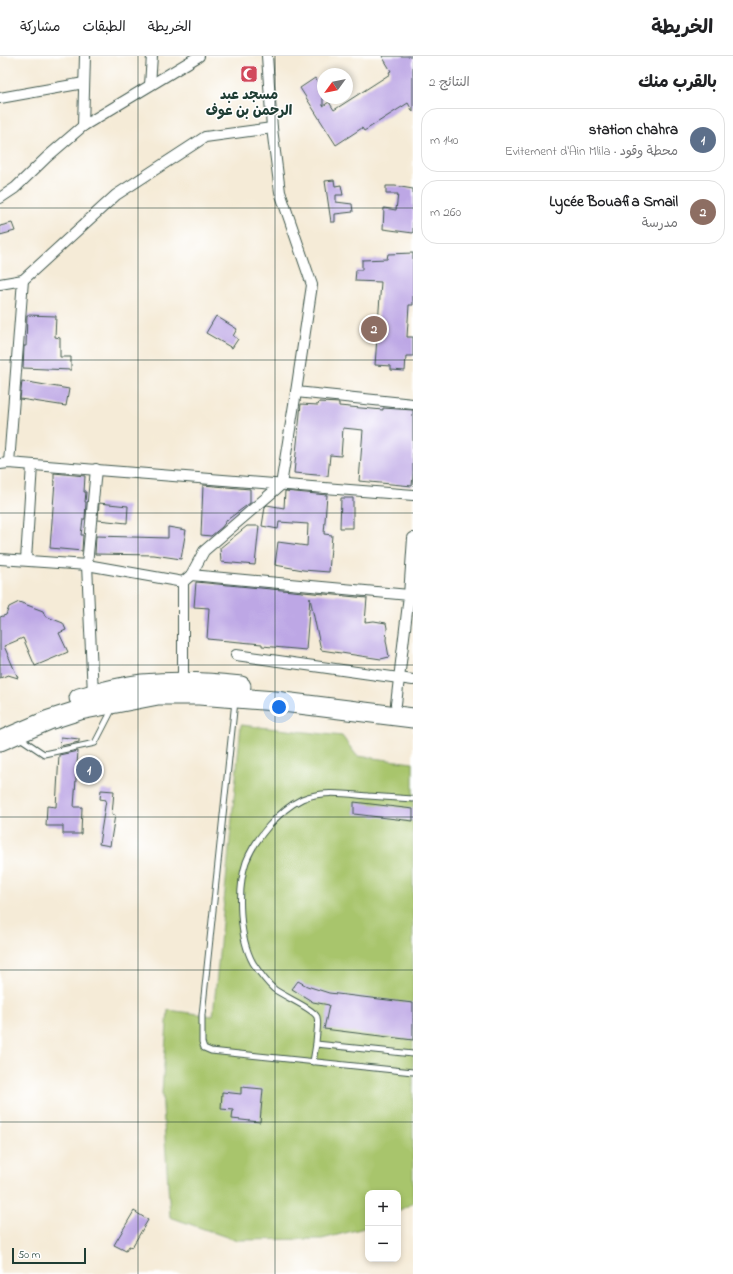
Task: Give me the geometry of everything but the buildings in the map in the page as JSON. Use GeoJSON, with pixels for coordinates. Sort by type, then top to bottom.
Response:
{"type":"FeatureCollection","features":[{"type":"Feature","properties":{"kind":"highway"},"geometry":{"type":"LineString","coordinates":[[5,734],[52,706],[113,689],[142,684],[183,682],[214,683],[404,705]]}},
{"type":"Feature","properties":{"kind":"highway"},"geometry":{"type":"LineString","coordinates":[[5,734],[80,710],[116,702],[158,696],[199,695],[275,701],[413,718]]}},
{"type":"Feature","properties":{"kind":"street"},"geometry":{"type":"LineString","coordinates":[[83,126],[85,56]]}},
{"type":"Feature","properties":{"kind":"street"},"geometry":{"type":"LineString","coordinates":[[150,85],[152,56]]}},
{"type":"Feature","properties":{"kind":"street"},"geometry":{"type":"LineString","coordinates":[[0,198],[15,188],[52,152],[83,126],[199,56]]}},
{"type":"Feature","properties":{"kind":"street"},"geometry":{"type":"LineString","coordinates":[[183,682],[183,582],[191,575],[204,551],[281,484],[312,285],[280,192],[272,128],[267,56]]}},
{"type":"Feature","properties":{"kind":"street"},"geometry":{"type":"LineString","coordinates":[[0,98],[84,83]]}},
{"type":"Feature","properties":{"kind":"street"},"geometry":{"type":"LineString","coordinates":[[0,284],[24,280],[116,195],[205,137],[272,128]]}},
{"type":"Feature","properties":{"kind":"street"},"geometry":{"type":"LineString","coordinates":[[24,280],[5,463],[413,495]]}},
{"type":"Feature","properties":{"kind":"street"},"geometry":{"type":"LineString","coordinates":[[296,392],[413,404]]}},
{"type":"Feature","properties":{"kind":"street"},"geometry":{"type":"LineString","coordinates":[[26,560],[32,465]]}},
{"type":"Feature","properties":{"kind":"street"},"geometry":{"type":"LineString","coordinates":[[93,694],[87,565],[96,469]]}},
{"type":"Feature","properties":{"kind":"street"},"geometry":{"type":"LineString","coordinates":[[404,705],[400,678],[412,594],[413,538]]}},
{"type":"Feature","properties":{"kind":"street"},"geometry":{"type":"LineString","coordinates":[[0,559],[87,565],[183,582]]}},
{"type":"Feature","properties":{"kind":"street"},"geometry":{"type":"LineString","coordinates":[[191,575],[412,594]]}},
{"type":"Feature","properties":{"kind":"street"},"geometry":{"type":"LineString","coordinates":[[236,655],[413,680]]}},
{"type":"Feature","properties":{"kind":"lane"},"geometry":{"type":"LineString","coordinates":[[235,698],[202,1015],[202,1042],[204,1048],[211,1051],[413,1072]]}},
{"type":"Feature","properties":{"kind":"lane"},"geometry":{"type":"LineString","coordinates":[[5,734],[44,754],[95,743],[116,702]]}},
{"type":"Feature","properties":{"kind":"lane"},"geometry":{"type":"LineString","coordinates":[[313,1062],[316,1044],[317,1018],[315,1014],[274,989],[263,977],[253,962],[247,949],[241,919],[242,881],[246,863],[262,834],[274,820],[302,799],[318,795],[337,793],[413,799]]}},
{"type":"Feature","properties":{"kind":"lane"},"geometry":{"type":"LineString","coordinates":[[316,1044],[413,1054]]}},
{"type":"Feature","properties":{"kind":"green space"},"geometry":{"type":"Polygon","coordinates":[[[241,725],[342,736],[357,756],[413,763],[413,1203],[401,1209],[401,1190],[365,1190],[365,1228],[322,1239],[235,1240],[170,1217],[162,1092],[168,1010],[213,1016],[241,725]]]}},
{"type":"Feature","properties":{"kind":"place","name":"مسجد عبد الرحمن بن عوف"},"geometry":{"type":"Point","coordinates":[249,74]}},
{"type":"Feature","properties":{"kind":"place","name":"Lycée Bouafia Smail"},"geometry":{"type":"Point","coordinates":[374,329]}},
{"type":"Feature","properties":{"kind":"place","name":"station chahra"},"geometry":{"type":"Point","coordinates":[89,770]}}]}
